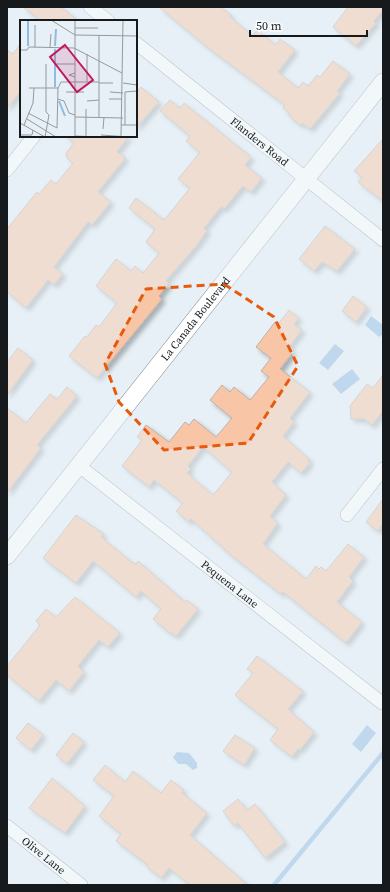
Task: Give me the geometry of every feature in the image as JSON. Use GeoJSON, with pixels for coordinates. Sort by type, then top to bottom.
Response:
{"type":"FeatureCollection","features":[{"type":"Feature","properties":{"kind":"street"},"geometry":{"type":"LineString","coordinates":[[90,7],[107,20]]}},
{"type":"Feature","properties":{"kind":"street","name":"Flanders Road"},"geometry":{"type":"LineString","coordinates":[[137,44],[383,240]]}},
{"type":"Feature","properties":{"kind":"street","name":"La Canada Boulevard"},"geometry":{"type":"LineString","coordinates":[[7,556],[383,82]]}},
{"type":"Feature","properties":{"kind":"street"},"geometry":{"type":"LineString","coordinates":[[7,170],[33,137]]}},
{"type":"Feature","properties":{"kind":"street","name":"Pequena Lane"},"geometry":{"type":"LineString","coordinates":[[78,466],[382,703]]}},
{"type":"Feature","properties":{"kind":"street"},"geometry":{"type":"LineString","coordinates":[[347,515],[383,469]]}},
{"type":"Feature","properties":{"kind":"street","name":"Olive Lane"},"geometry":{"type":"LineString","coordinates":[[7,826],[81,885]]}},
{"type":"Feature","properties":{"kind":"highlighted area"},"geometry":{"type":"Polygon","coordinates":[[[224,284],[274,317],[298,366],[248,443],[164,450],[119,402],[105,364],[146,289],[224,284]]]}},
{"type":"Feature","properties":{"kind":"water"},"geometry":{"type":"Polygon","coordinates":[[[371,316],[383,325],[383,334],[379,337],[365,325],[371,316]]]}},
{"type":"Feature","properties":{"kind":"water"},"geometry":{"type":"Polygon","coordinates":[[[335,344],[344,351],[328,370],[319,363],[335,344]]]}},
{"type":"Feature","properties":{"kind":"water"},"geometry":{"type":"Polygon","coordinates":[[[352,369],[360,379],[341,394],[332,384],[352,369]]]}},
{"type":"Feature","properties":{"kind":"water"},"geometry":{"type":"Polygon","coordinates":[[[367,725],[376,733],[361,752],[352,744],[367,725]]]}},
{"type":"Feature","properties":{"kind":"water"},"geometry":{"type":"Polygon","coordinates":[[[177,752],[189,753],[197,763],[197,768],[193,770],[186,764],[178,764],[173,757],[177,752]]]}},
{"type":"Feature","properties":{"kind":"building"},"geometry":{"type":"Polygon","coordinates":[[[23,7],[61,7],[78,20],[40,20],[23,7]]]}},
{"type":"Feature","properties":{"kind":"building"},"geometry":{"type":"Polygon","coordinates":[[[159,7],[221,7],[232,16],[230,17],[253,36],[257,30],[276,45],[280,39],[295,50],[278,72],[298,88],[303,82],[308,86],[317,75],[320,77],[333,61],[350,74],[337,91],[340,93],[310,129],[302,123],[300,125],[289,116],[290,114],[283,108],[285,105],[207,47],[159,7]]]}},
{"type":"Feature","properties":{"kind":"building"},"geometry":{"type":"Polygon","coordinates":[[[348,7],[383,7],[383,10],[374,21],[376,23],[356,46],[333,27],[348,7]]]}},
{"type":"Feature","properties":{"kind":"building"},"geometry":{"type":"Polygon","coordinates":[[[20,44],[20,92],[7,108],[7,50],[13,54],[20,44]]]}},
{"type":"Feature","properties":{"kind":"building"},"geometry":{"type":"Polygon","coordinates":[[[141,87],[159,102],[137,127],[137,93],[141,87]]]}},
{"type":"Feature","properties":{"kind":"building"},"geometry":{"type":"Polygon","coordinates":[[[170,100],[180,108],[184,103],[251,157],[245,165],[262,178],[251,192],[243,186],[224,209],[221,207],[204,228],[207,231],[197,245],[166,281],[169,283],[159,296],[162,299],[97,378],[69,356],[96,325],[99,327],[117,303],[96,286],[116,259],[131,271],[135,266],[143,273],[159,253],[146,242],[155,229],[129,208],[136,198],[164,220],[190,188],[178,179],[200,152],[186,141],[190,136],[160,111],[170,100]]]}},
{"type":"Feature","properties":{"kind":"building"},"geometry":{"type":"Polygon","coordinates":[[[66,137],[128,137],[117,152],[125,157],[124,160],[98,192],[111,202],[92,225],[88,222],[54,267],[63,274],[54,285],[48,280],[26,308],[7,292],[7,229],[37,192],[39,194],[51,180],[56,184],[73,163],[67,158],[66,153],[74,143],[66,137]]]}},
{"type":"Feature","properties":{"kind":"building"},"geometry":{"type":"Polygon","coordinates":[[[383,139],[383,201],[358,182],[362,177],[354,171],[383,139]]]}},
{"type":"Feature","properties":{"kind":"building"},"geometry":{"type":"Polygon","coordinates":[[[325,226],[355,249],[337,271],[322,262],[314,271],[299,259],[325,226]]]}},
{"type":"Feature","properties":{"kind":"building"},"geometry":{"type":"Polygon","coordinates":[[[353,296],[367,307],[356,322],[342,311],[353,296]]]}},
{"type":"Feature","properties":{"kind":"building"},"geometry":{"type":"Polygon","coordinates":[[[289,310],[299,318],[294,324],[302,330],[289,347],[294,351],[280,369],[310,392],[290,418],[294,422],[283,436],[310,460],[308,462],[310,463],[301,473],[288,462],[272,482],[286,495],[270,516],[278,523],[263,544],[306,579],[316,566],[319,569],[321,567],[326,571],[348,544],[364,557],[349,577],[353,581],[337,602],[362,622],[346,643],[283,592],[281,594],[232,556],[191,519],[189,522],[176,511],[183,503],[154,480],[149,487],[122,466],[142,440],[137,437],[146,425],[169,442],[185,422],[189,425],[194,419],[216,437],[232,418],[210,400],[222,385],[230,392],[234,387],[250,400],[269,377],[261,371],[271,358],[256,347],[275,322],[278,324],[289,310]],[[203,447],[188,466],[191,469],[187,473],[213,495],[232,472],[203,447]]]}},
{"type":"Feature","properties":{"kind":"building"},"geometry":{"type":"Polygon","coordinates":[[[18,348],[33,360],[7,395],[7,362],[18,348]]]}},
{"type":"Feature","properties":{"kind":"building"},"geometry":{"type":"Polygon","coordinates":[[[383,375],[383,411],[372,425],[364,419],[351,419],[350,406],[367,384],[373,388],[383,375]]]}},
{"type":"Feature","properties":{"kind":"building"},"geometry":{"type":"Polygon","coordinates":[[[67,387],[77,396],[37,445],[41,448],[7,493],[7,408],[26,423],[50,394],[57,399],[67,387]]]}},
{"type":"Feature","properties":{"kind":"building"},"geometry":{"type":"Polygon","coordinates":[[[383,499],[383,524],[378,531],[366,522],[383,499]]]}},
{"type":"Feature","properties":{"kind":"building"},"geometry":{"type":"Polygon","coordinates":[[[76,515],[104,534],[101,537],[133,563],[136,564],[138,561],[185,602],[187,600],[198,609],[176,636],[172,633],[171,634],[153,619],[161,609],[141,591],[136,597],[93,561],[76,583],[43,558],[76,515]]]}},
{"type":"Feature","properties":{"kind":"building"},"geometry":{"type":"Polygon","coordinates":[[[75,597],[120,633],[108,647],[99,640],[78,666],[84,672],[69,691],[56,680],[39,701],[7,675],[7,666],[40,625],[36,621],[46,609],[56,617],[75,597]]]}},
{"type":"Feature","properties":{"kind":"building"},"geometry":{"type":"Polygon","coordinates":[[[257,656],[303,691],[288,709],[314,732],[300,750],[298,749],[292,757],[270,740],[278,729],[235,695],[253,673],[247,669],[257,656]]]}},
{"type":"Feature","properties":{"kind":"building"},"geometry":{"type":"Polygon","coordinates":[[[28,723],[43,735],[31,750],[16,738],[28,723]]]}},
{"type":"Feature","properties":{"kind":"building"},"geometry":{"type":"Polygon","coordinates":[[[73,733],[84,742],[67,764],[56,755],[73,733]]]}},
{"type":"Feature","properties":{"kind":"building"},"geometry":{"type":"Polygon","coordinates":[[[235,735],[255,748],[244,765],[223,751],[235,735]]]}},
{"type":"Feature","properties":{"kind":"building"},"geometry":{"type":"Polygon","coordinates":[[[105,765],[125,782],[133,771],[161,793],[171,780],[184,790],[182,793],[207,813],[190,835],[248,885],[190,885],[169,868],[161,878],[147,867],[148,865],[116,841],[121,834],[99,816],[114,796],[93,780],[105,765]]]}},
{"type":"Feature","properties":{"kind":"building"},"geometry":{"type":"Polygon","coordinates":[[[52,778],[85,806],[65,833],[29,808],[52,778]]]}},
{"type":"Feature","properties":{"kind":"building"},"geometry":{"type":"Polygon","coordinates":[[[238,799],[247,810],[255,804],[285,842],[265,858],[238,823],[234,826],[223,811],[238,799]]]}},
{"type":"Feature","properties":{"kind":"waterway"},"geometry":{"type":"LineString","coordinates":[[274,885],[383,753]]}}]}
